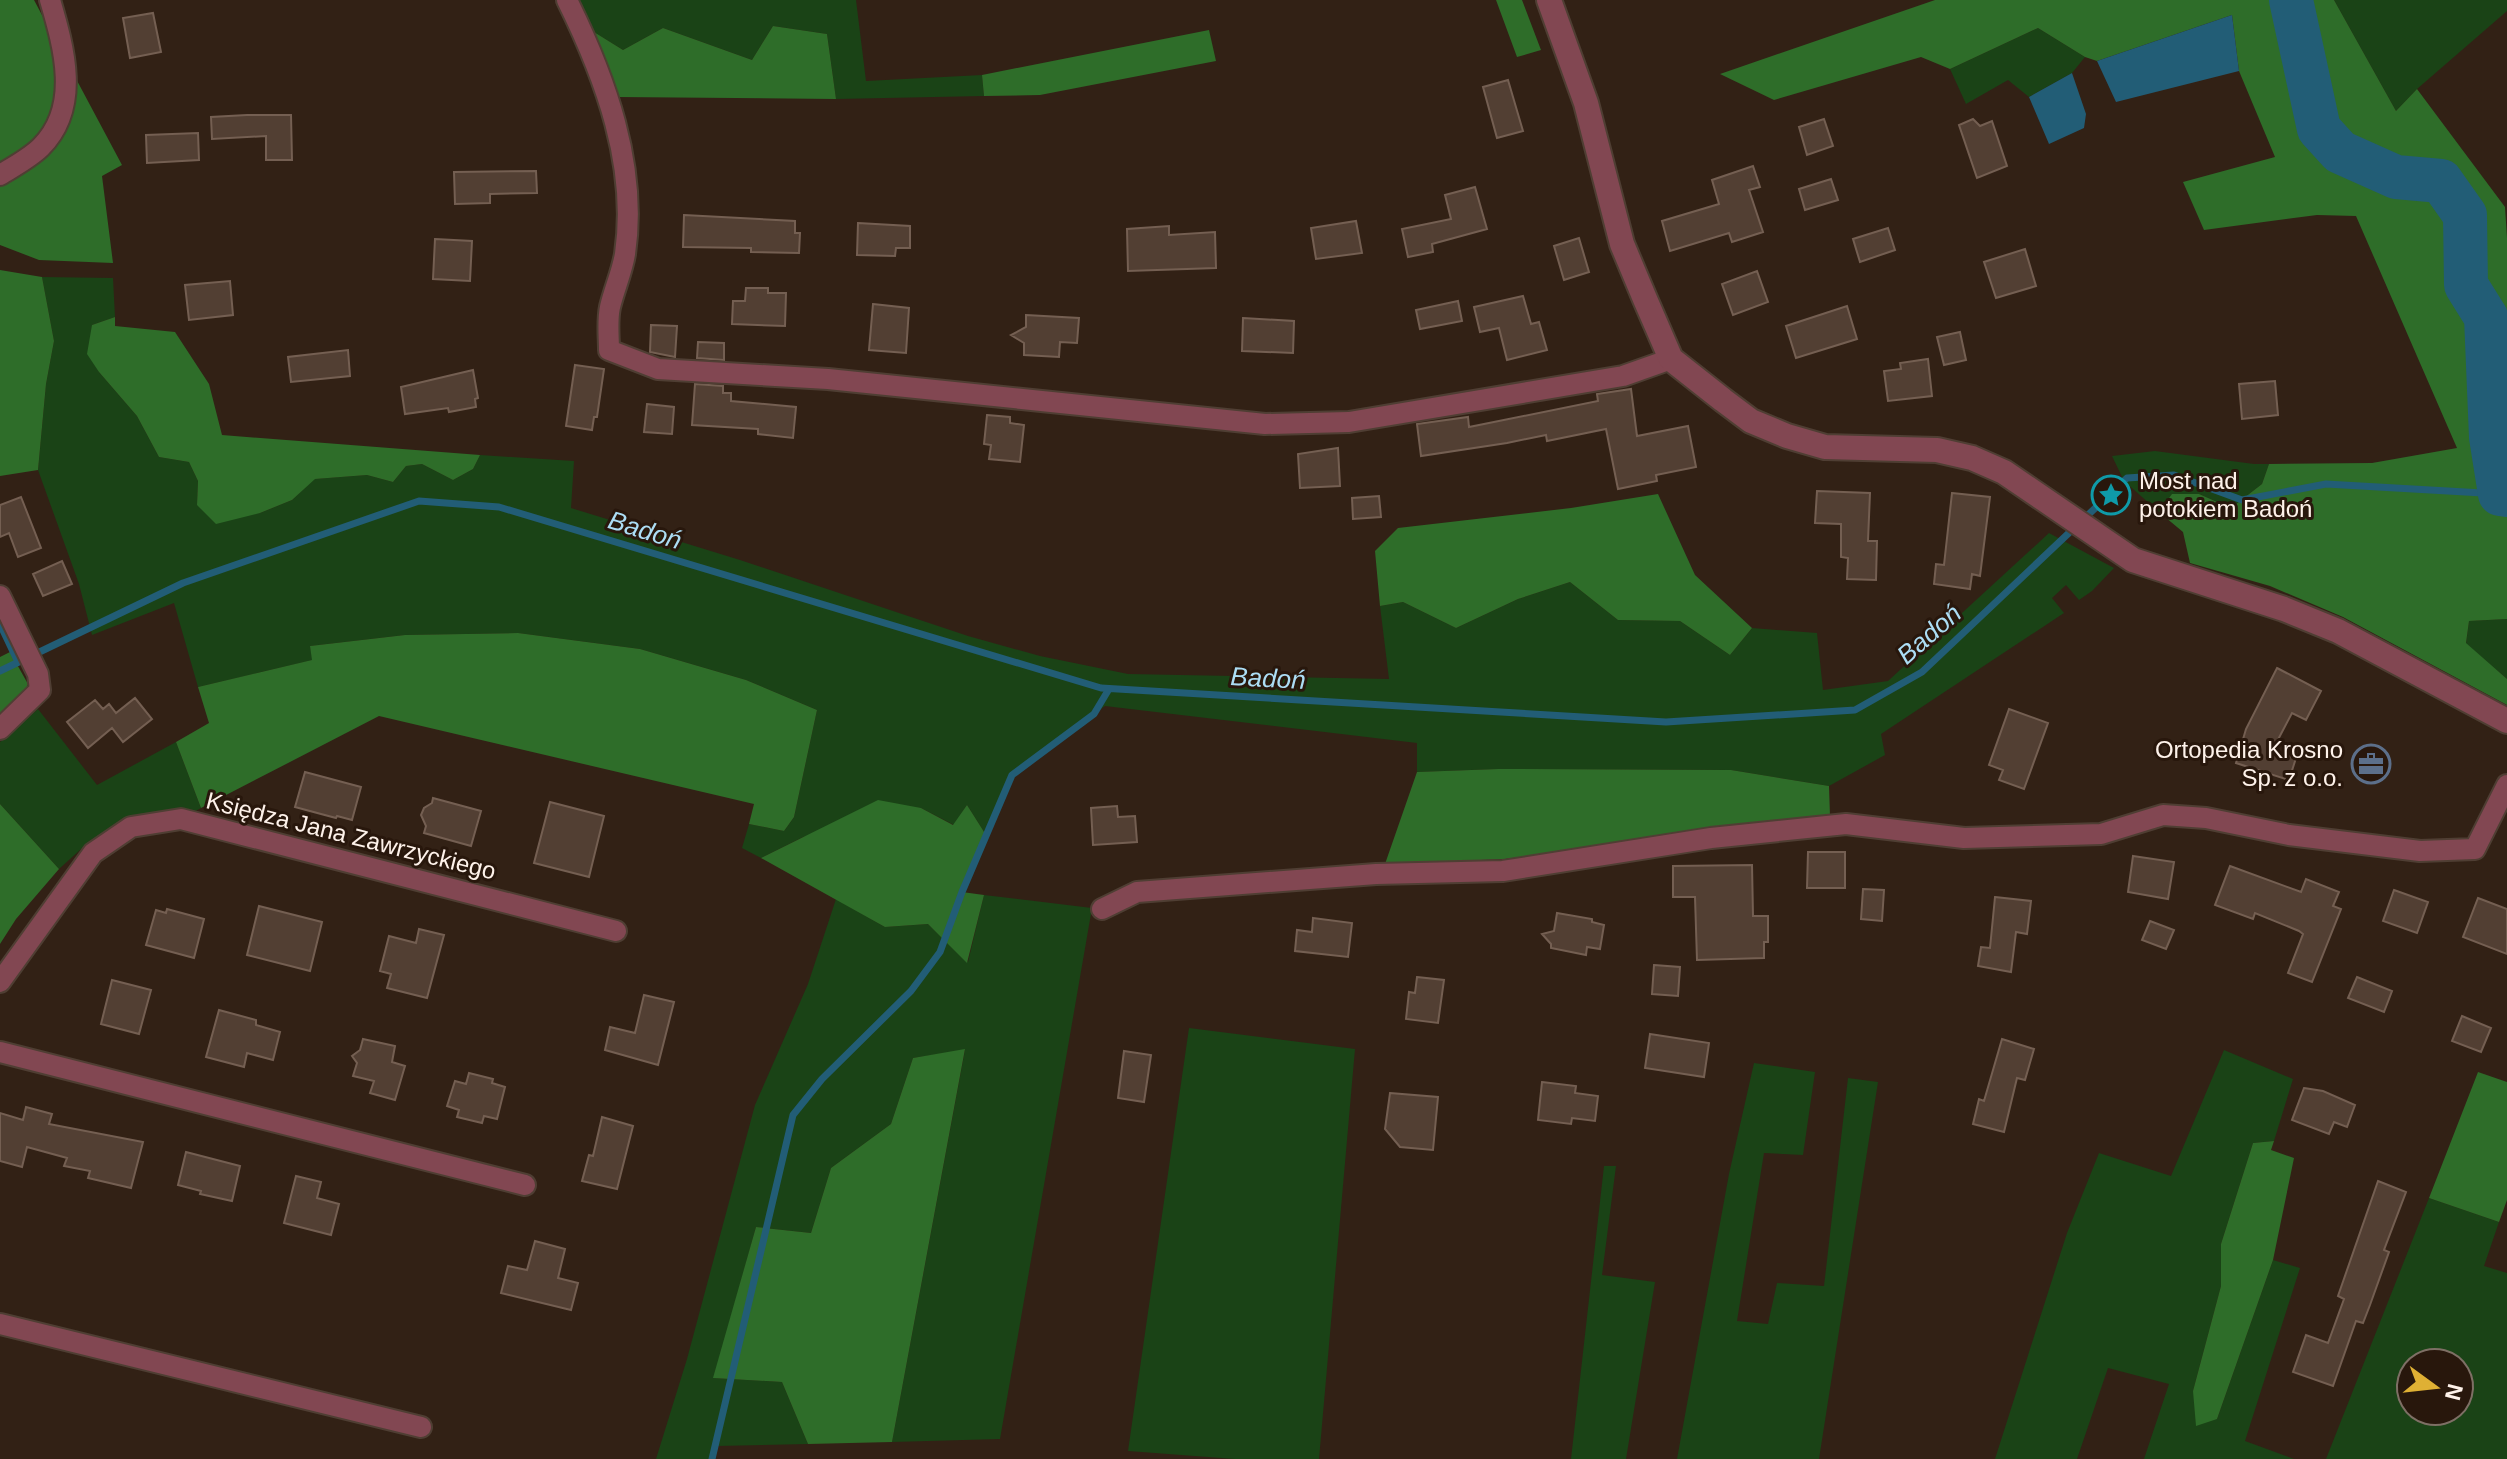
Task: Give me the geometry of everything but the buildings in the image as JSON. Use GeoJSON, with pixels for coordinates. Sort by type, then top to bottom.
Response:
{"type":"FeatureCollection","features":[{"type":"Feature","properties":{"kind":"street"},"geometry":{"type":"LineString","coordinates":[[0,175],[41,147],[62,117],[67,74],[50,0]]}},
{"type":"Feature","properties":{"kind":"street"},"geometry":{"type":"LineString","coordinates":[[567,0],[587,42],[622,147],[627,213],[625,255],[609,311],[609,350],[658,369],[828,379],[1265,424],[1349,422],[1623,376],[1671,359]]}},
{"type":"Feature","properties":{"kind":"street"},"geometry":{"type":"LineString","coordinates":[[1549,0],[1586,103],[1622,244],[1671,359],[1751,421],[1825,447],[1937,450],[1972,458],[2004,472],[2133,560],[2284,609],[2338,631],[2507,721]]}},
{"type":"Feature","properties":{"kind":"street"},"geometry":{"type":"LineString","coordinates":[[0,596],[38,674],[40,690],[0,729]]}},
{"type":"Feature","properties":{"kind":"street"},"geometry":{"type":"LineString","coordinates":[[1102,909],[1137,892],[1376,874],[1503,871],[1711,838],[1846,824],[1964,838],[2101,834],[2163,815],[2206,818],[2289,835],[2420,851],[2475,849],[2507,785]]}},
{"type":"Feature","properties":{"kind":"street","name":"Księdza Jana Zawrzyckiego"},"geometry":{"type":"LineString","coordinates":[[0,982],[93,853],[131,827],[181,819],[616,931]]}},
{"type":"Feature","properties":{"kind":"street"},"geometry":{"type":"LineString","coordinates":[[0,1052],[525,1185]]}},
{"type":"Feature","properties":{"kind":"street"},"geometry":{"type":"LineString","coordinates":[[0,1324],[421,1427]]}},
{"type":"Feature","properties":{"kind":"green space"},"geometry":{"type":"Polygon","coordinates":[[[0,0],[34,0],[122,165],[102,176],[113,263],[39,260],[0,245],[0,0]]]}},
{"type":"Feature","properties":{"kind":"green space"},"geometry":{"type":"Polygon","coordinates":[[[578,0],[856,0],[866,81],[982,75],[984,96],[836,99],[827,34],[773,26],[752,60],[663,28],[623,50],[594,32],[578,0]]]}},
{"type":"Feature","properties":{"kind":"green space"},"geometry":{"type":"Polygon","coordinates":[[[1496,0],[1522,0],[1541,50],[1517,57],[1496,0]]]}},
{"type":"Feature","properties":{"kind":"green space"},"geometry":{"type":"Polygon","coordinates":[[[1935,0],[2334,0],[2396,111],[2417,89],[2505,207],[2507,619],[2469,621],[2466,643],[2507,679],[2507,705],[2343,617],[2270,586],[2190,563],[2183,532],[2159,512],[2172,494],[2199,494],[2231,508],[2262,484],[2269,464],[2372,463],[2457,448],[2356,216],[2317,215],[2204,230],[2183,182],[2275,157],[2239,71],[2232,15],[2097,61],[2038,28],[1950,69],[1921,57],[1774,100],[1720,74],[1935,0]]]}},
{"type":"Feature","properties":{"kind":"green space"},"geometry":{"type":"Polygon","coordinates":[[[2334,0],[2507,0],[2507,11],[2396,111],[2334,0]]]}},
{"type":"Feature","properties":{"kind":"green space"},"geometry":{"type":"Polygon","coordinates":[[[773,26],[827,34],[836,99],[617,97],[594,32],[623,50],[663,28],[752,60],[773,26]]]}},
{"type":"Feature","properties":{"kind":"green space"},"geometry":{"type":"Polygon","coordinates":[[[2038,28],[2085,57],[2072,73],[2029,97],[2008,80],[1966,104],[1950,69],[2038,28]]]}},
{"type":"Feature","properties":{"kind":"green space"},"geometry":{"type":"Polygon","coordinates":[[[1209,30],[1216,61],[1040,95],[984,96],[982,75],[1209,30]]]}},
{"type":"Feature","properties":{"kind":"green space"},"geometry":{"type":"Polygon","coordinates":[[[0,270],[42,277],[54,341],[46,384],[38,470],[0,476],[0,270]]]}},
{"type":"Feature","properties":{"kind":"green space"},"geometry":{"type":"Polygon","coordinates":[[[42,277],[113,278],[115,317],[92,325],[99,372],[137,416],[159,457],[189,462],[198,481],[197,505],[260,513],[292,500],[314,479],[367,475],[393,482],[406,466],[422,464],[453,480],[473,469],[480,455],[574,461],[571,508],[968,636],[1040,656],[1128,674],[1389,679],[1380,606],[1403,602],[1456,628],[1518,599],[1570,582],[1618,620],[1680,621],[1730,655],[1752,628],[1817,633],[1823,690],[1888,681],[2049,533],[2114,568],[2079,600],[2066,585],[2052,598],[2064,613],[1881,734],[1885,755],[1829,786],[1731,770],[1498,769],[1417,772],[1417,743],[1105,706],[1012,775],[986,835],[967,805],[954,825],[921,808],[803,837],[761,858],[742,848],[749,824],[784,831],[794,817],[817,710],[746,680],[640,649],[518,633],[405,635],[310,646],[313,660],[198,687],[174,603],[92,635],[79,584],[38,470],[46,384],[54,341],[42,277]]]}},
{"type":"Feature","properties":{"kind":"green space"},"geometry":{"type":"Polygon","coordinates":[[[115,317],[115,326],[175,332],[209,384],[222,435],[480,455],[473,469],[453,480],[422,464],[406,466],[393,482],[367,475],[315,479],[292,500],[260,513],[216,524],[197,505],[198,481],[189,462],[159,457],[137,416],[87,354],[92,325],[115,317]]]}},
{"type":"Feature","properties":{"kind":"green space"},"geometry":{"type":"Polygon","coordinates":[[[2155,451],[2269,464],[2262,484],[2231,508],[2199,494],[2173,494],[2159,512],[2124,481],[2112,456],[2155,451]]]}},
{"type":"Feature","properties":{"kind":"green space"},"geometry":{"type":"Polygon","coordinates":[[[1658,494],[1695,575],[1752,628],[1730,655],[1680,621],[1618,620],[1570,582],[1518,599],[1456,628],[1403,602],[1380,606],[1375,551],[1398,528],[1571,508],[1658,494]]]}},
{"type":"Feature","properties":{"kind":"green space"},"geometry":{"type":"Polygon","coordinates":[[[2507,619],[2507,679],[2466,644],[2469,621],[2507,619]]]}},
{"type":"Feature","properties":{"kind":"green space"},"geometry":{"type":"Polygon","coordinates":[[[518,633],[640,649],[746,680],[817,710],[794,817],[784,831],[749,824],[754,804],[379,716],[201,808],[176,742],[209,723],[198,687],[312,660],[310,646],[405,635],[518,633]]]}},
{"type":"Feature","properties":{"kind":"green space"},"geometry":{"type":"Polygon","coordinates":[[[10,652],[28,684],[23,697],[0,718],[0,657],[10,652]]]}},
{"type":"Feature","properties":{"kind":"green space"},"geometry":{"type":"Polygon","coordinates":[[[38,709],[97,785],[176,742],[201,808],[192,813],[128,820],[91,840],[59,869],[0,804],[0,742],[38,709]]]}},
{"type":"Feature","properties":{"kind":"green space"},"geometry":{"type":"Polygon","coordinates":[[[1498,769],[1731,770],[1829,786],[1830,816],[1505,859],[1385,864],[1417,772],[1498,769]]]}},
{"type":"Feature","properties":{"kind":"green space"},"geometry":{"type":"Polygon","coordinates":[[[878,800],[921,808],[953,825],[967,805],[986,835],[962,892],[984,895],[967,963],[928,924],[885,927],[761,858],[878,800]]]}},
{"type":"Feature","properties":{"kind":"green space"},"geometry":{"type":"Polygon","coordinates":[[[0,804],[59,869],[16,919],[0,944],[0,804]]]}},
{"type":"Feature","properties":{"kind":"green space"},"geometry":{"type":"Polygon","coordinates":[[[984,895],[1092,908],[1000,1439],[892,1442],[965,1050],[913,1058],[891,1124],[831,1168],[811,1233],[756,1227],[714,1378],[782,1382],[808,1444],[716,1446],[712,1459],[656,1459],[687,1359],[755,1105],[808,984],[836,899],[885,927],[928,924],[968,962],[984,895]]]}},
{"type":"Feature","properties":{"kind":"green space"},"geometry":{"type":"Polygon","coordinates":[[[1189,1028],[1355,1049],[1319,1459],[1235,1459],[1128,1451],[1189,1028]]]}},
{"type":"Feature","properties":{"kind":"green space"},"geometry":{"type":"Polygon","coordinates":[[[965,1049],[892,1442],[808,1444],[782,1382],[713,1378],[756,1227],[811,1233],[831,1168],[891,1124],[913,1058],[965,1049]]]}},
{"type":"Feature","properties":{"kind":"green space"},"geometry":{"type":"Polygon","coordinates":[[[2224,1050],[2293,1079],[2274,1141],[2253,1143],[2221,1244],[2221,1286],[2193,1391],[2217,1419],[2273,1260],[2300,1268],[2245,1441],[2294,1459],[2144,1459],[2169,1384],[2108,1368],[2077,1459],[1995,1459],[2067,1233],[2099,1153],[2171,1176],[2224,1050]]]}},
{"type":"Feature","properties":{"kind":"green space"},"geometry":{"type":"Polygon","coordinates":[[[1754,1063],[1815,1072],[1803,1155],[1764,1153],[1737,1321],[1768,1324],[1777,1283],[1824,1286],[1848,1078],[1878,1082],[1819,1459],[1677,1459],[1729,1174],[1754,1063]]]}},
{"type":"Feature","properties":{"kind":"green space"},"geometry":{"type":"Polygon","coordinates":[[[2478,1072],[2507,1082],[2507,1200],[2499,1222],[2429,1198],[2478,1072]]]}},
{"type":"Feature","properties":{"kind":"green space"},"geometry":{"type":"Polygon","coordinates":[[[2274,1141],[2271,1150],[2294,1158],[2273,1260],[2217,1419],[2196,1426],[2193,1391],[2221,1286],[2221,1244],[2253,1143],[2274,1141]]]}},
{"type":"Feature","properties":{"kind":"green space"},"geometry":{"type":"Polygon","coordinates":[[[1604,1166],[1616,1166],[1602,1275],[1655,1282],[1626,1459],[1571,1459],[1604,1166]]]}},
{"type":"Feature","properties":{"kind":"green space"},"geometry":{"type":"Polygon","coordinates":[[[2429,1198],[2499,1222],[2484,1266],[2507,1273],[2507,1459],[2326,1459],[2429,1198]]]}},
{"type":"Feature","properties":{"kind":"water"},"geometry":{"type":"Polygon","coordinates":[[[2232,15],[2239,71],[2116,102],[2097,61],[2232,15]]]}},
{"type":"Feature","properties":{"kind":"water"},"geometry":{"type":"Polygon","coordinates":[[[2072,73],[2086,114],[2084,128],[2049,144],[2029,97],[2072,73]]]}},
{"type":"Feature","properties":{"kind":"waterway"},"geometry":{"type":"LineString","coordinates":[[2291,0],[2319,129],[2340,152],[2396,177],[2441,181],[2465,215],[2466,285],[2486,317],[2491,437],[2500,494],[2507,495]]}},
{"type":"Feature","properties":{"kind":"waterway","name":"Badoń"},"geometry":{"type":"LineString","coordinates":[[0,671],[183,583],[419,501],[499,507],[1101,688],[1666,722],[1855,710],[1922,672],[2127,478],[2174,475],[2242,500],[2326,484],[2500,494]]}},
{"type":"Feature","properties":{"kind":"waterway"},"geometry":{"type":"LineString","coordinates":[[0,624],[18,662]]}},
{"type":"Feature","properties":{"kind":"waterway"},"geometry":{"type":"LineString","coordinates":[[712,1459],[793,1115],[822,1079],[911,991],[940,952],[1012,775],[1094,714],[1109,689]]}},
{"type":"Feature","properties":{"kind":"place","name":"Most nad potokiem Badoń"},"geometry":{"type":"Point","coordinates":[2111,495]}},
{"type":"Feature","properties":{"kind":"place","name":"Ortopedia Krosno Sp. z o.o."},"geometry":{"type":"Point","coordinates":[2371,764]}}]}
